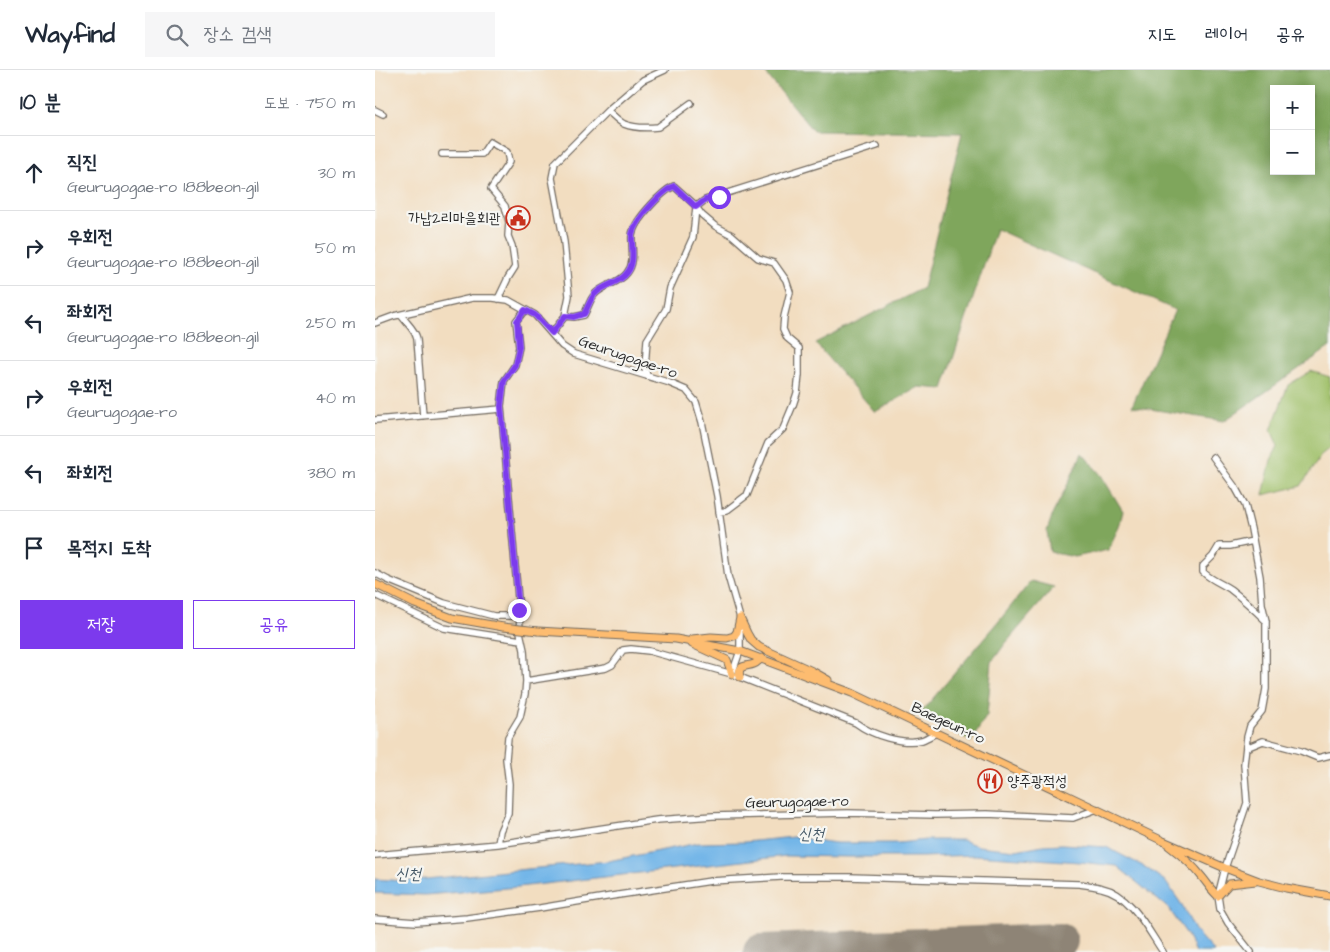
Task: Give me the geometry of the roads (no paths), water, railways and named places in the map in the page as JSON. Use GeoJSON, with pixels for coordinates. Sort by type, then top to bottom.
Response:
{"type":"FeatureCollection","features":[{"type":"Feature","properties":{"kind":"main road","name":"Baegeun-ro"},"geometry":{"type":"LineString","coordinates":[[375,584],[415,604],[452,618],[539,631],[683,640],[740,651],[762,658],[852,693],[1225,868],[1259,881],[1330,896]]}},
{"type":"Feature","properties":{"kind":"main road"},"geometry":{"type":"LineString","coordinates":[[683,640],[734,636],[737,632],[740,618]]}},
{"type":"Feature","properties":{"kind":"main road"},"geometry":{"type":"LineString","coordinates":[[740,618],[751,640],[759,647],[812,671],[852,693]]}},
{"type":"Feature","properties":{"kind":"main road"},"geometry":{"type":"LineString","coordinates":[[683,640],[727,660],[732,674]]}},
{"type":"Feature","properties":{"kind":"main road"},"geometry":{"type":"LineString","coordinates":[[740,677],[740,669],[762,658]]}},
{"type":"Feature","properties":{"kind":"main road"},"geometry":{"type":"LineString","coordinates":[[1163,840],[1191,864],[1218,896],[1229,884],[1259,881]]}},
{"type":"Feature","properties":{"kind":"street"},"geometry":{"type":"LineString","coordinates":[[552,333],[565,316],[569,296],[564,242],[552,178],[555,163],[643,80],[665,70]]}},
{"type":"Feature","properties":{"kind":"street"},"geometry":{"type":"LineString","coordinates":[[608,111],[624,124],[651,127],[658,126],[691,103]]}},
{"type":"Feature","properties":{"kind":"street"},"geometry":{"type":"LineString","coordinates":[[375,110],[383,114]]}},
{"type":"Feature","properties":{"kind":"street"},"geometry":{"type":"LineString","coordinates":[[443,154],[482,154],[490,142],[507,152],[509,162],[491,189],[505,206],[509,222],[508,236],[512,246],[515,267],[498,299]]}},
{"type":"Feature","properties":{"kind":"street"},"geometry":{"type":"LineString","coordinates":[[647,376],[645,368],[647,340],[666,309],[670,288],[693,237],[696,207],[705,200],[877,146]]}},
{"type":"Feature","properties":{"kind":"street"},"geometry":{"type":"LineString","coordinates":[[565,316],[574,317],[584,314],[594,294],[620,280],[628,272],[633,255],[632,234],[636,226],[655,200],[667,189],[674,186],[696,207],[702,216],[732,235],[759,258],[774,263],[786,280],[790,292],[783,318],[783,329],[787,338],[799,348],[797,393],[783,429],[768,443],[747,495],[727,512],[719,512]]}},
{"type":"Feature","properties":{"kind":"street","name":"Geurugogae-ro"},"geometry":{"type":"LineString","coordinates":[[375,323],[472,298],[508,300],[535,315],[562,346],[574,354],[667,382],[686,390],[696,402],[704,431],[717,496],[728,576],[740,618],[740,651],[732,674]]}},
{"type":"Feature","properties":{"kind":"street"},"geometry":{"type":"LineString","coordinates":[[498,844],[500,831],[508,813],[509,784],[506,759],[508,737],[520,717],[526,681],[501,409],[504,381],[515,365],[519,347],[517,321],[525,310]]}},
{"type":"Feature","properties":{"kind":"street"},"geometry":{"type":"LineString","coordinates":[[401,315],[416,332],[423,416]]}},
{"type":"Feature","properties":{"kind":"street"},"geometry":{"type":"LineString","coordinates":[[375,420],[501,409]]}},
{"type":"Feature","properties":{"kind":"street"},"geometry":{"type":"LineString","coordinates":[[1213,457],[1245,505],[1260,577],[1262,604],[1266,621],[1265,689],[1262,710],[1250,726],[1244,764],[1247,803],[1225,868],[1218,896],[1220,910],[1251,952]]}},
{"type":"Feature","properties":{"kind":"street"},"geometry":{"type":"LineString","coordinates":[[1253,540],[1230,546],[1219,546],[1213,556],[1203,566],[1203,572],[1251,606],[1266,621]]}},
{"type":"Feature","properties":{"kind":"street"},"geometry":{"type":"LineString","coordinates":[[375,573],[444,603],[494,616],[519,616]]}},
{"type":"Feature","properties":{"kind":"street"},"geometry":{"type":"LineString","coordinates":[[375,595],[445,628],[521,640]]}},
{"type":"Feature","properties":{"kind":"street"},"geometry":{"type":"LineString","coordinates":[[526,681],[606,668],[612,665],[623,650],[649,651],[732,674],[856,723],[881,737],[906,741],[919,740],[936,732]]}},
{"type":"Feature","properties":{"kind":"street"},"geometry":{"type":"LineString","coordinates":[[1246,748],[1263,741],[1301,751],[1318,758],[1330,755]]}},
{"type":"Feature","properties":{"kind":"street","name":"Geurugogae-ro"},"geometry":{"type":"LineString","coordinates":[[375,855],[498,844],[648,822],[713,816],[848,813],[987,814],[1073,818],[1097,809]]}},
{"type":"Feature","properties":{"kind":"street"},"geometry":{"type":"LineString","coordinates":[[375,919],[416,922],[467,918],[711,881],[781,877],[849,877],[1079,884],[1104,888],[1125,899],[1133,907],[1163,952]]}},
{"type":"Feature","properties":{"kind":"water"},"geometry":{"type":"Polygon","coordinates":[[[793,837],[836,843],[962,840],[978,846],[1016,850],[1062,844],[1106,847],[1145,867],[1165,881],[1180,902],[1196,932],[1214,952],[1195,952],[1186,933],[1169,909],[1117,866],[1080,862],[975,855],[923,857],[786,856],[518,887],[425,895],[375,893],[375,879],[406,881],[608,861],[698,843],[745,842],[793,837]]]}},
{"type":"Feature","properties":{"kind":"place","name":"가납2리마을회관"},"geometry":{"type":"Point","coordinates":[518,218]}},
{"type":"Feature","properties":{"kind":"place","name":"양주광적성"},"geometry":{"type":"Point","coordinates":[990,781]}},
{"type":"Feature","properties":{"kind":"water label","name":"신천"},"geometry":{"type":"Point","coordinates":[811,834]}},
{"type":"Feature","properties":{"kind":"water label","name":"신천"},"geometry":{"type":"Point","coordinates":[408,874]}}]}
